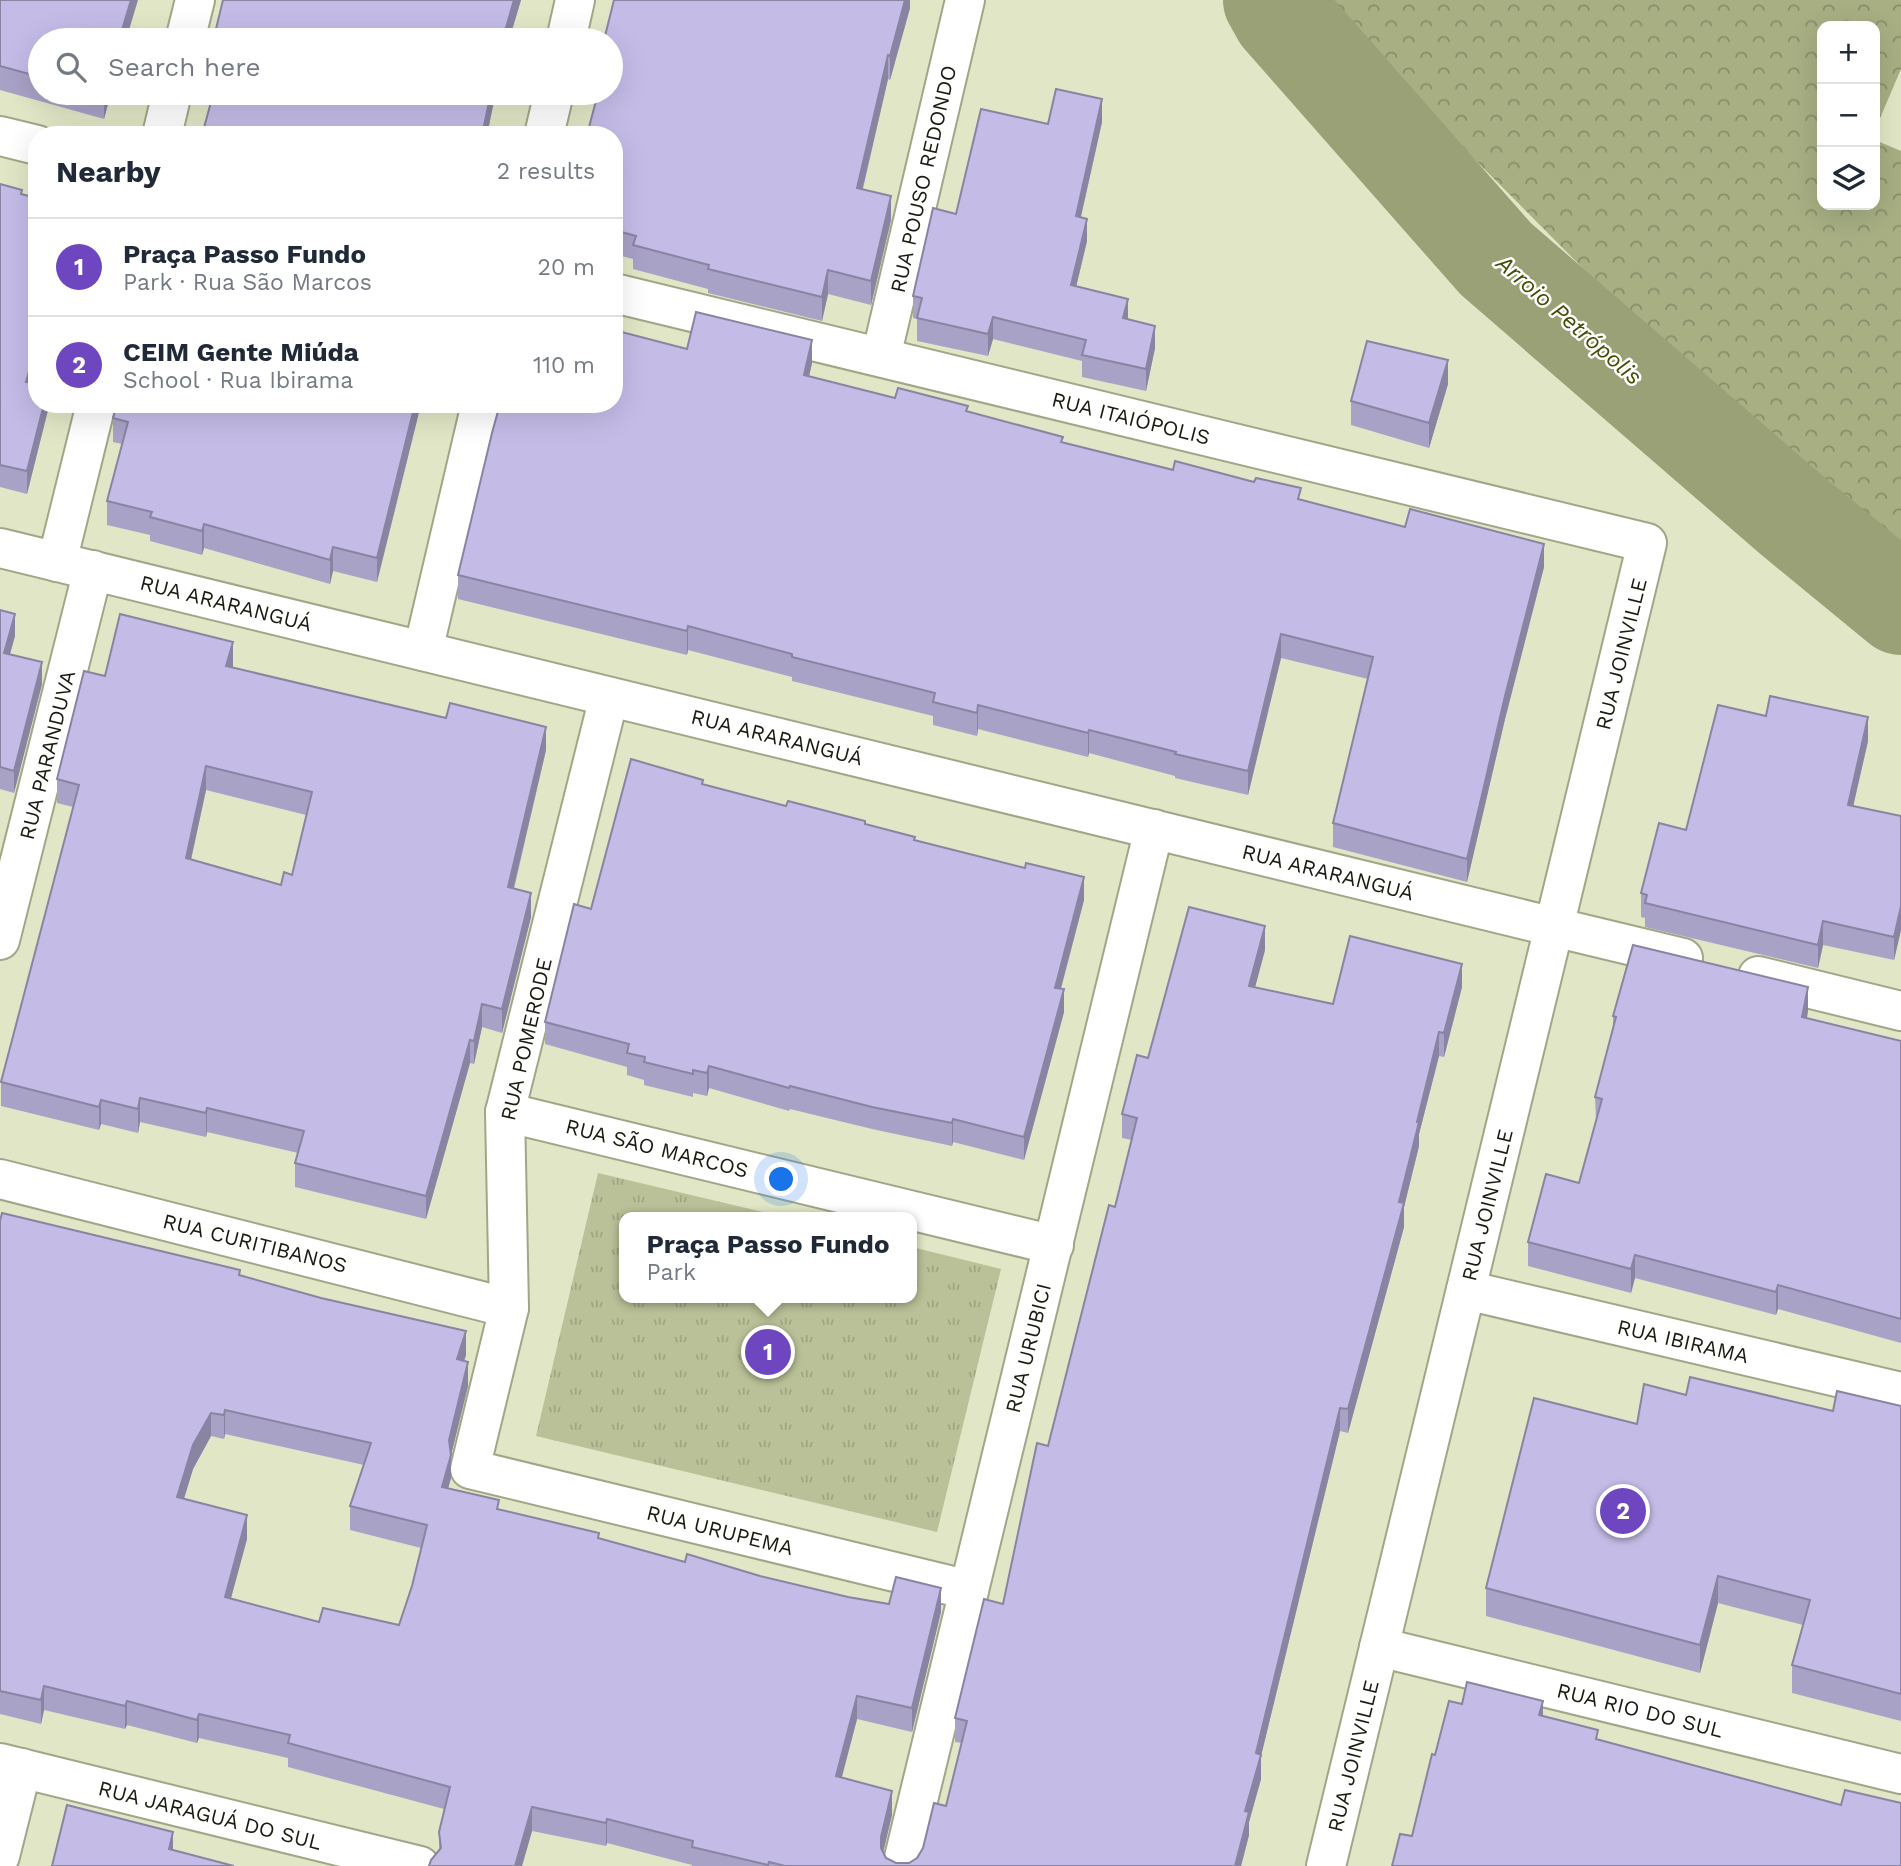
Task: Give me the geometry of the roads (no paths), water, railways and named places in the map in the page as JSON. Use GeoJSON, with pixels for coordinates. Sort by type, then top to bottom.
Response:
{"type":"FeatureCollection","features":[{"type":"Feature","properties":{"kind":"street"},"geometry":{"type":"LineString","coordinates":[[188,28],[195,0]]}},
{"type":"Feature","properties":{"kind":"street"},"geometry":{"type":"LineString","coordinates":[[569,28],[575,0]]}},
{"type":"Feature","properties":{"kind":"street","name":"RUA POUSO REDONDO"},"geometry":{"type":"LineString","coordinates":[[881,358],[965,0]]}},
{"type":"Feature","properties":{"kind":"street"},"geometry":{"type":"LineString","coordinates":[[164,126],[169,105]]}},
{"type":"Feature","properties":{"kind":"street"},"geometry":{"type":"LineString","coordinates":[[546,126],[551,105]]}},
{"type":"Feature","properties":{"kind":"street"},"geometry":{"type":"LineString","coordinates":[[0,135],[28,143]]}},
{"type":"Feature","properties":{"kind":"street","name":"RUA ITAIÓPOLIS"},"geometry":{"type":"LineString","coordinates":[[623,295],[1647,543]]}},
{"type":"Feature","properties":{"kind":"street"},"geometry":{"type":"LineString","coordinates":[[57,562],[94,413]]}},
{"type":"Feature","properties":{"kind":"street"},"geometry":{"type":"LineString","coordinates":[[423,651],[479,413]]}},
{"type":"Feature","properties":{"kind":"street","name":"RUA JOINVILLE"},"geometry":{"type":"LineString","coordinates":[[1326,1866],[1647,543]]}},
{"type":"Feature","properties":{"kind":"street","name":"RUA ARARANGUÁ"},"geometry":{"type":"LineString","coordinates":[[0,548],[1901,1011]]}},
{"type":"Feature","properties":{"kind":"street","name":"RUA PARANDUVA"},"geometry":{"type":"LineString","coordinates":[[0,940],[93,570]]}},
{"type":"Feature","properties":{"kind":"street","name":"RUA POMERODE"},"geometry":{"type":"LineString","coordinates":[[470,1469],[509,1308],[505,1112],[609,696]]}},
{"type":"Feature","properties":{"kind":"street","name":"RUA URUBICI"},"geometry":{"type":"LineString","coordinates":[[902,1866],[1154,829]]}},
{"type":"Feature","properties":{"kind":"street","name":"RUA SÃO MARCOS"},"geometry":{"type":"LineString","coordinates":[[505,1112],[1054,1245]]}},
{"type":"Feature","properties":{"kind":"street","name":"RUA CURITIBANOS"},"geometry":{"type":"LineString","coordinates":[[0,1179],[509,1308]]}},
{"type":"Feature","properties":{"kind":"street","name":"RUA IBIRAMA"},"geometry":{"type":"LineString","coordinates":[[1466,1290],[1901,1392]]}},
{"type":"Feature","properties":{"kind":"street","name":"RUA URUPEMA"},"geometry":{"type":"LineString","coordinates":[[470,1469],[969,1590]]}},
{"type":"Feature","properties":{"kind":"street","name":"RUA RIO DO SUL"},"geometry":{"type":"LineString","coordinates":[[1379,1647],[1901,1774]]}},
{"type":"Feature","properties":{"kind":"street"},"geometry":{"type":"LineString","coordinates":[[0,1856],[11,1766]]}},
{"type":"Feature","properties":{"kind":"street","name":"RUA JARAGUÁ DO SUL"},"geometry":{"type":"LineString","coordinates":[[11,1766],[420,1866]]}},
{"type":"Feature","properties":{"kind":"waterway","name":"Arroio Petrópolis"},"geometry":{"type":"LineString","coordinates":[[1273,0],[1282,16],[1496,259],[1794,517],[1901,605]]}},
{"type":"Feature","properties":{"kind":"place","name":"Praça Passo Fundo"},"geometry":{"type":"Point","coordinates":[768,1352]}},
{"type":"Feature","properties":{"kind":"place","name":"CEIM Gente Miúda"},"geometry":{"type":"Point","coordinates":[1623,1511]}}]}
